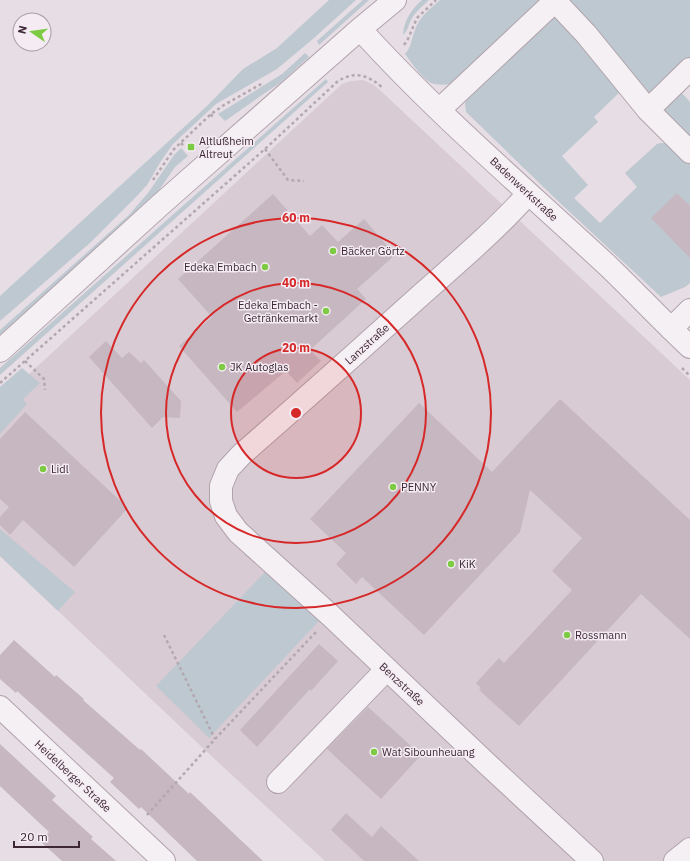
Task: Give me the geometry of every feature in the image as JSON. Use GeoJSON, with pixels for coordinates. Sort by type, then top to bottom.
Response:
{"type":"FeatureCollection","features":[{"type":"Feature","properties":{"kind":"street"},"geometry":{"type":"LineString","coordinates":[[0,351],[159,206],[395,0]]}},
{"type":"Feature","properties":{"kind":"street"},"geometry":{"type":"LineString","coordinates":[[439,110],[555,1],[586,34],[648,110],[690,152]]}},
{"type":"Feature","properties":{"kind":"street","name":"Badenwerkstraße"},"geometry":{"type":"LineString","coordinates":[[360,29],[388,60],[439,110],[608,267],[690,347]]}},
{"type":"Feature","properties":{"kind":"street"},"geometry":{"type":"LineString","coordinates":[[648,110],[690,69]]}},
{"type":"Feature","properties":{"kind":"street","name":"Lanzstraße"},"geometry":{"type":"LineString","coordinates":[[221,501],[221,486],[228,469],[242,454],[381,332],[486,236],[528,194]]}},
{"type":"Feature","properties":{"kind":"street"},"geometry":{"type":"LineString","coordinates":[[671,329],[690,310]]}},
{"type":"Feature","properties":{"kind":"street","name":"Benzstraße"},"geometry":{"type":"LineString","coordinates":[[221,501],[226,516],[238,532],[331,616],[592,861]]}},
{"type":"Feature","properties":{"kind":"street"},"geometry":{"type":"LineString","coordinates":[[278,782],[387,669]]}},
{"type":"Feature","properties":{"kind":"street","name":"Heidelberger Straße"},"geometry":{"type":"LineString","coordinates":[[0,707],[164,861]]}},
{"type":"Feature","properties":{"kind":"street"},"geometry":{"type":"LineString","coordinates":[[675,861],[690,849]]}},
{"type":"Feature","properties":{"kind":"path"},"geometry":{"type":"LineString","coordinates":[[0,383],[265,149],[338,81],[345,77],[355,75],[367,77],[388,60],[405,44],[417,18],[436,0]]}},
{"type":"Feature","properties":{"kind":"path"},"geometry":{"type":"LineString","coordinates":[[213,118],[211,114],[224,105],[267,81]]}},
{"type":"Feature","properties":{"kind":"path"},"geometry":{"type":"LineString","coordinates":[[181,143],[184,146]]}},
{"type":"Feature","properties":{"kind":"path"},"geometry":{"type":"LineString","coordinates":[[265,149],[288,180],[304,181]]}},
{"type":"Feature","properties":{"kind":"path"},"geometry":{"type":"LineString","coordinates":[[25,361],[44,378],[45,390]]}},
{"type":"Feature","properties":{"kind":"path"},"geometry":{"type":"LineString","coordinates":[[132,832],[215,739],[331,616]]}},
{"type":"Feature","properties":{"kind":"path"},"geometry":{"type":"LineString","coordinates":[[164,635],[215,739]]}},
{"type":"Feature","properties":{"kind":"shaded area"},"geometry":{"type":"Polygon","coordinates":[[[329,0],[356,0],[277,69],[216,104],[173,144],[147,185],[133,200],[91,242],[0,321],[0,296],[207,106],[243,69],[277,48],[329,0]]]}},
{"type":"Feature","properties":{"kind":"shaded area"},"geometry":{"type":"Polygon","coordinates":[[[363,0],[369,0],[319,45],[317,41],[363,0]]]}},
{"type":"Feature","properties":{"kind":"shaded area"},"geometry":{"type":"Polygon","coordinates":[[[422,0],[429,0],[415,14],[403,35],[409,16],[422,0]]]}},
{"type":"Feature","properties":{"kind":"shaded area"},"geometry":{"type":"Polygon","coordinates":[[[440,0],[541,0],[451,84],[442,85],[434,84],[426,79],[405,54],[409,48],[419,21],[440,0]]]}},
{"type":"Feature","properties":{"kind":"shaded area"},"geometry":{"type":"Polygon","coordinates":[[[567,0],[690,0],[690,59],[651,97],[615,57],[600,33],[567,0]]]}},
{"type":"Feature","properties":{"kind":"shaded area"},"geometry":{"type":"Polygon","coordinates":[[[554,13],[624,88],[594,117],[598,122],[562,156],[588,185],[574,198],[600,223],[637,187],[625,173],[657,144],[667,144],[675,149],[690,164],[690,283],[685,287],[661,297],[559,202],[466,112],[466,98],[554,13]]]}},
{"type":"Feature","properties":{"kind":"shaded area"},"geometry":{"type":"Polygon","coordinates":[[[305,53],[309,57],[280,83],[225,121],[218,114],[282,74],[305,53]]]}},
{"type":"Feature","properties":{"kind":"shaded area"},"geometry":{"type":"Polygon","coordinates":[[[326,79],[328,82],[0,375],[0,368],[326,79]]]}},
{"type":"Feature","properties":{"kind":"shaded area"},"geometry":{"type":"Polygon","coordinates":[[[363,80],[374,85],[383,93],[690,380],[690,861],[325,861],[206,751],[0,556],[0,401],[342,84],[351,81],[363,80]]]}},
{"type":"Feature","properties":{"kind":"shaded area"},"geometry":{"type":"Polygon","coordinates":[[[679,90],[690,102],[690,145],[662,118],[665,105],[679,90]]]}},
{"type":"Feature","properties":{"kind":"shaded area"},"geometry":{"type":"Polygon","coordinates":[[[181,148],[188,156],[175,167],[157,193],[136,217],[0,337],[0,330],[129,215],[148,193],[174,155],[181,148]]]}},
{"type":"Feature","properties":{"kind":"shaded area"},"geometry":{"type":"Polygon","coordinates":[[[22,368],[40,383],[23,399],[27,404],[0,434],[0,387],[22,368]]]}},
{"type":"Feature","properties":{"kind":"shaded area"},"geometry":{"type":"Polygon","coordinates":[[[0,529],[75,592],[58,611],[0,556],[0,529]]]}},
{"type":"Feature","properties":{"kind":"shaded area"},"geometry":{"type":"Polygon","coordinates":[[[265,572],[320,620],[209,738],[156,686],[265,572]]]}},
{"type":"Feature","properties":{"kind":"building"},"geometry":{"type":"Polygon","coordinates":[[[677,193],[690,206],[690,258],[651,218],[677,193]]]}},
{"type":"Feature","properties":{"kind":"building"},"geometry":{"type":"Polygon","coordinates":[[[273,194],[310,236],[322,225],[338,242],[364,219],[395,255],[357,289],[366,299],[310,350],[321,361],[297,383],[286,371],[237,412],[179,346],[212,317],[178,279],[273,194]]]}},
{"type":"Feature","properties":{"kind":"building"},"geometry":{"type":"Polygon","coordinates":[[[106,341],[122,358],[129,352],[141,363],[144,360],[181,401],[180,418],[163,417],[152,428],[89,357],[106,341]]]}},
{"type":"Feature","properties":{"kind":"building"},"geometry":{"type":"Polygon","coordinates":[[[560,399],[690,520],[690,639],[641,594],[519,726],[479,690],[481,688],[476,683],[499,658],[504,663],[572,590],[552,571],[582,538],[530,490],[520,532],[424,635],[362,577],[356,584],[336,564],[346,553],[310,519],[419,403],[492,472],[560,399]]]}},
{"type":"Feature","properties":{"kind":"building","name":"Lidl"},"geometry":{"type":"Polygon","coordinates":[[[25,412],[128,508],[74,567],[23,520],[10,535],[0,525],[0,517],[9,507],[0,499],[0,439],[25,412]]]}},
{"type":"Feature","properties":{"kind":"building"},"geometry":{"type":"Polygon","coordinates":[[[14,640],[55,677],[56,675],[84,699],[83,700],[140,750],[141,749],[189,794],[190,792],[263,861],[197,861],[141,807],[139,809],[110,782],[114,778],[17,691],[16,693],[0,679],[0,655],[14,640]]]}},
{"type":"Feature","properties":{"kind":"building"},"geometry":{"type":"Polygon","coordinates":[[[319,644],[338,661],[257,747],[240,730],[319,644]]]}},
{"type":"Feature","properties":{"kind":"building","name":"Wat Sibounheuang"},"geometry":{"type":"Polygon","coordinates":[[[368,707],[421,755],[381,799],[327,749],[368,707]]]}},
{"type":"Feature","properties":{"kind":"building"},"geometry":{"type":"Polygon","coordinates":[[[0,744],[56,796],[52,800],[93,837],[91,839],[116,861],[62,861],[40,841],[49,832],[0,786],[0,744]]]}},
{"type":"Feature","properties":{"kind":"building"},"geometry":{"type":"Polygon","coordinates":[[[346,813],[372,837],[381,826],[419,861],[364,861],[331,830],[346,813]]]}},
{"type":"Feature","properties":{"kind":"place","name":"Altlußheim Altreut"},"geometry":{"type":"Point","coordinates":[191,147]}},
{"type":"Feature","properties":{"kind":"place","name":"Bäcker Görtz"},"geometry":{"type":"Point","coordinates":[333,251]}},
{"type":"Feature","properties":{"kind":"place","name":"Edeka Embach"},"geometry":{"type":"Point","coordinates":[265,267]}},
{"type":"Feature","properties":{"kind":"place","name":"Edeka Embach - Getränkemarkt"},"geometry":{"type":"Point","coordinates":[326,311]}},
{"type":"Feature","properties":{"kind":"place","name":"JK Autoglas"},"geometry":{"type":"Point","coordinates":[222,367]}},
{"type":"Feature","properties":{"kind":"place","name":"Lidl"},"geometry":{"type":"Point","coordinates":[43,469]}},
{"type":"Feature","properties":{"kind":"place","name":"PENNY"},"geometry":{"type":"Point","coordinates":[393,487]}},
{"type":"Feature","properties":{"kind":"place","name":"KiK"},"geometry":{"type":"Point","coordinates":[451,564]}},
{"type":"Feature","properties":{"kind":"place","name":"Rossmann"},"geometry":{"type":"Point","coordinates":[567,635]}},
{"type":"Feature","properties":{"kind":"place","name":"Wat Sibounheuang"},"geometry":{"type":"Point","coordinates":[374,752]}}]}
